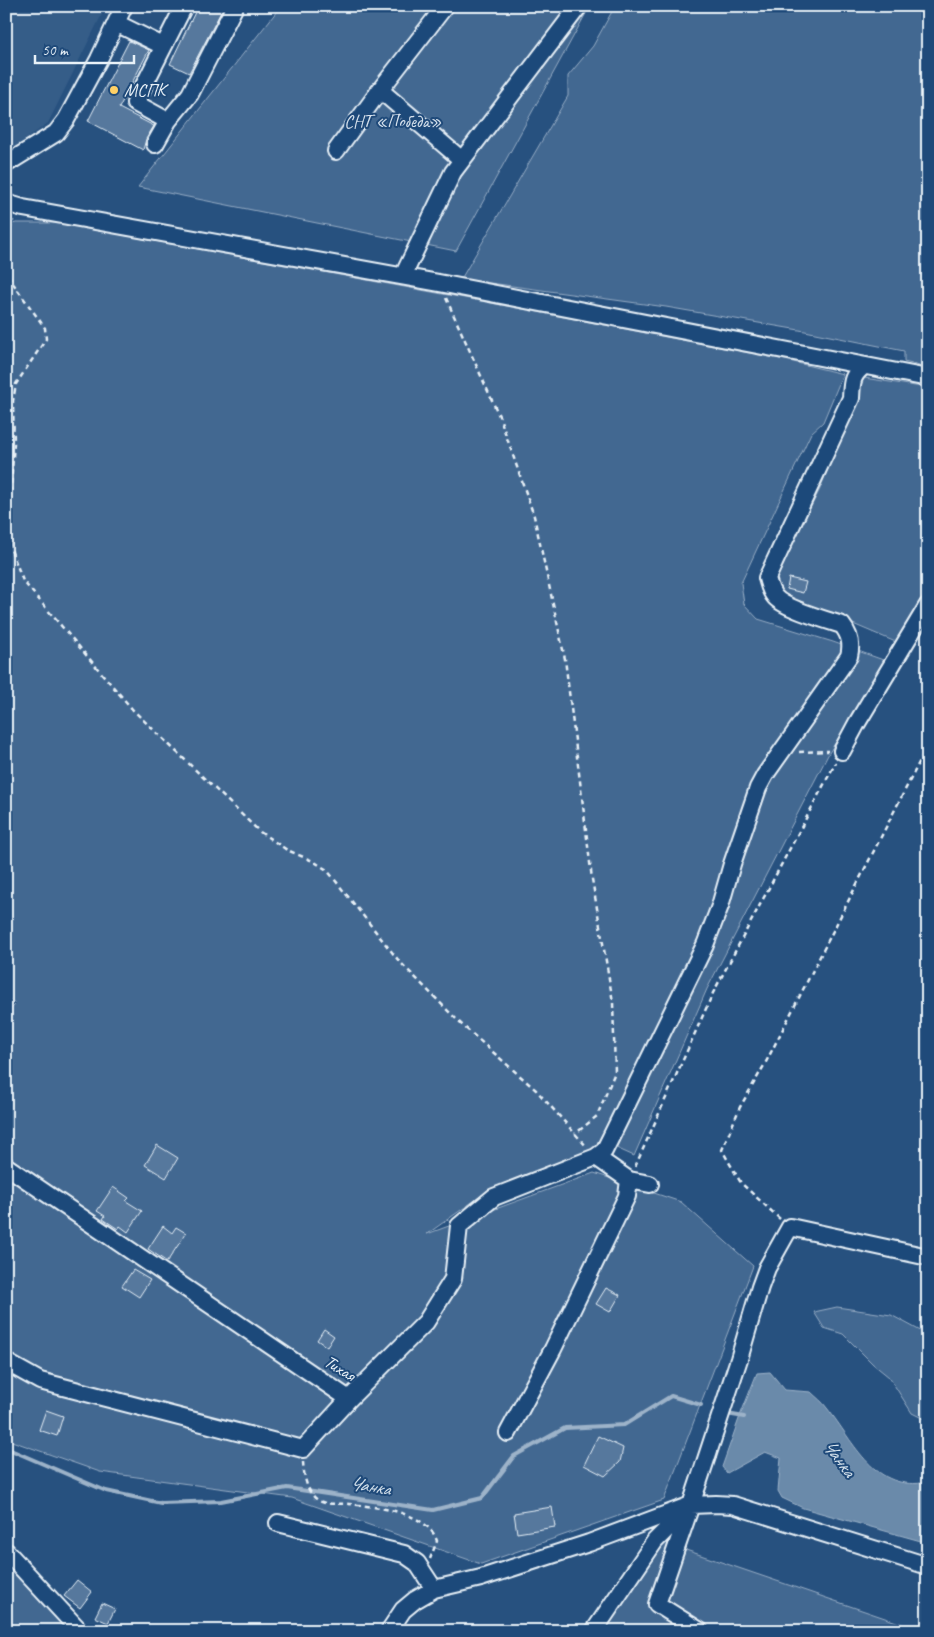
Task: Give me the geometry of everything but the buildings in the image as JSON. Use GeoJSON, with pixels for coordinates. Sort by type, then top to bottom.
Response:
{"type":"FeatureCollection","features":[{"type":"Feature","properties":{"kind":"street"},"geometry":{"type":"LineString","coordinates":[[6,164],[56,133],[66,120],[124,6]]}},
{"type":"Feature","properties":{"kind":"street"},"geometry":{"type":"LineString","coordinates":[[168,121],[135,103],[184,6]]}},
{"type":"Feature","properties":{"kind":"street"},"geometry":{"type":"LineString","coordinates":[[155,144],[168,121],[190,94],[235,6]]}},
{"type":"Feature","properties":{"kind":"street"},"geometry":{"type":"LineString","coordinates":[[336,151],[445,6]]}},
{"type":"Feature","properties":{"kind":"street"},"geometry":{"type":"LineString","coordinates":[[402,276],[453,172],[579,6]]}},
{"type":"Feature","properties":{"kind":"street"},"geometry":{"type":"LineString","coordinates":[[116,24],[163,46]]}},
{"type":"Feature","properties":{"kind":"street"},"geometry":{"type":"LineString","coordinates":[[380,90],[462,160]]}},
{"type":"Feature","properties":{"kind":"street"},"geometry":{"type":"LineString","coordinates":[[12,204],[439,283],[928,378]]}},
{"type":"Feature","properties":{"kind":"street"},"geometry":{"type":"LineString","coordinates":[[650,1184],[629,1180],[596,1158],[604,1151],[612,1137],[705,945],[720,906],[758,788],[765,775],[849,656],[852,646],[848,633],[842,626],[786,605],[776,598],[770,589],[767,578],[851,398],[852,380],[856,372],[864,366]]}},
{"type":"Feature","properties":{"kind":"street"},"geometry":{"type":"LineString","coordinates":[[842,751],[928,605]]}},
{"type":"Feature","properties":{"kind":"street","name":"Тихая"},"geometry":{"type":"LineString","coordinates":[[6,1166],[349,1399],[426,1322],[453,1279],[459,1226],[494,1198],[596,1158]]}},
{"type":"Feature","properties":{"kind":"street"},"geometry":{"type":"LineString","coordinates":[[508,1433],[553,1349],[627,1196],[629,1180]]}},
{"type":"Feature","properties":{"kind":"street"},"geometry":{"type":"LineString","coordinates":[[700,1631],[657,1604],[739,1358],[760,1287],[774,1255],[790,1227],[928,1257]]}},
{"type":"Feature","properties":{"kind":"street"},"geometry":{"type":"LineString","coordinates":[[6,1362],[40,1381],[303,1448],[349,1399]]}},
{"type":"Feature","properties":{"kind":"street"},"geometry":{"type":"LineString","coordinates":[[594,1631],[655,1541],[691,1505]]}},
{"type":"Feature","properties":{"kind":"street"},"geometry":{"type":"LineString","coordinates":[[389,1631],[403,1610],[415,1600],[434,1589],[481,1578],[589,1543],[691,1505],[733,1505],[928,1566]]}},
{"type":"Feature","properties":{"kind":"street"},"geometry":{"type":"LineString","coordinates":[[278,1523],[404,1554],[417,1564],[434,1589]]}},
{"type":"Feature","properties":{"kind":"street"},"geometry":{"type":"LineString","coordinates":[[6,1550],[80,1631]]}},
{"type":"Feature","properties":{"kind":"path"},"geometry":{"type":"LineString","coordinates":[[6,248],[12,204]]}},
{"type":"Feature","properties":{"kind":"path"},"geometry":{"type":"LineString","coordinates":[[6,266],[12,282],[46,328],[46,339],[16,384],[13,401],[14,443],[10,498],[10,547],[23,581],[134,710],[260,832],[287,850],[313,861],[328,870],[357,910],[399,961],[461,1024],[536,1090],[596,1158]]}},
{"type":"Feature","properties":{"kind":"path"},"geometry":{"type":"LineString","coordinates":[[439,283],[500,418],[534,516],[565,658],[592,879],[613,1002],[614,1028],[614,1072],[597,1116],[575,1134]]}},
{"type":"Feature","properties":{"kind":"path"},"geometry":{"type":"LineString","coordinates":[[790,1227],[741,1183],[722,1150],[740,1107],[765,1064],[928,745]]}},
{"type":"Feature","properties":{"kind":"path"},"geometry":{"type":"LineString","coordinates":[[781,753],[842,751]]}},
{"type":"Feature","properties":{"kind":"path"},"geometry":{"type":"LineString","coordinates":[[629,1180],[713,992],[842,751]]}},
{"type":"Feature","properties":{"kind":"path"},"geometry":{"type":"LineString","coordinates":[[305,1479],[311,1493],[321,1502],[390,1510],[415,1517],[435,1534],[437,1541],[424,1574]]}},
{"type":"Feature","properties":{"kind":"shaded area"},"geometry":{"type":"Polygon","coordinates":[[[6,6],[106,6],[48,123],[6,154],[6,6]]]}},
{"type":"Feature","properties":{"kind":"green space","name":"СНТ «Победа»"},"geometry":{"type":"Polygon","coordinates":[[[281,6],[590,6],[456,251],[138,187],[281,6]]]}},
{"type":"Feature","properties":{"kind":"green space"},"geometry":{"type":"Polygon","coordinates":[[[615,6],[928,6],[928,368],[904,362],[904,351],[805,331],[666,307],[461,279],[568,96],[568,76],[593,46],[615,6]]]}},
{"type":"Feature","properties":{"kind":"green space"},"geometry":{"type":"Polygon","coordinates":[[[16,223],[57,223],[486,302],[785,360],[843,374],[823,422],[811,433],[741,583],[744,604],[758,619],[833,642],[886,661],[829,753],[707,989],[634,1156],[614,1147],[485,1193],[427,1234],[594,1173],[681,1202],[753,1266],[664,1500],[481,1564],[292,1498],[100,1472],[6,1439],[6,1014],[16,1004],[6,997],[6,226],[16,223]]]}},
{"type":"Feature","properties":{"kind":"green space"},"geometry":{"type":"Polygon","coordinates":[[[864,378],[928,388],[928,594],[898,643],[782,594],[775,585],[775,578],[820,489],[864,378]]]}},
{"type":"Feature","properties":{"kind":"green space"},"geometry":{"type":"Polygon","coordinates":[[[837,1307],[891,1315],[928,1335],[928,1421],[912,1413],[889,1377],[843,1334],[824,1328],[814,1312],[837,1307]]]}},
{"type":"Feature","properties":{"kind":"green space"},"geometry":{"type":"Polygon","coordinates":[[[6,1542],[90,1631],[6,1631],[6,1542]]]}},
{"type":"Feature","properties":{"kind":"green space"},"geometry":{"type":"Polygon","coordinates":[[[662,1542],[680,1548],[923,1631],[602,1631],[662,1542]]]}},
{"type":"Feature","properties":{"kind":"water"},"geometry":{"type":"Polygon","coordinates":[[[770,1372],[785,1390],[811,1392],[825,1406],[857,1450],[880,1473],[893,1480],[909,1483],[928,1482],[928,1543],[803,1508],[782,1498],[778,1491],[781,1458],[765,1452],[727,1473],[722,1467],[757,1373],[770,1372]]]}},
{"type":"Feature","properties":{"kind":"waterway","name":"Чанка"},"geometry":{"type":"LineString","coordinates":[[6,1448],[106,1491],[161,1503],[221,1501],[287,1488],[433,1510],[482,1498],[514,1456],[565,1428],[624,1425],[671,1396],[701,1405]]}},
{"type":"Feature","properties":{"kind":"waterway","name":"Чанка"},"geometry":{"type":"LineString","coordinates":[[727,1414],[744,1417]]}},
{"type":"Feature","properties":{"kind":"place","name":"МСПК"},"geometry":{"type":"Point","coordinates":[114,90]}}]}
